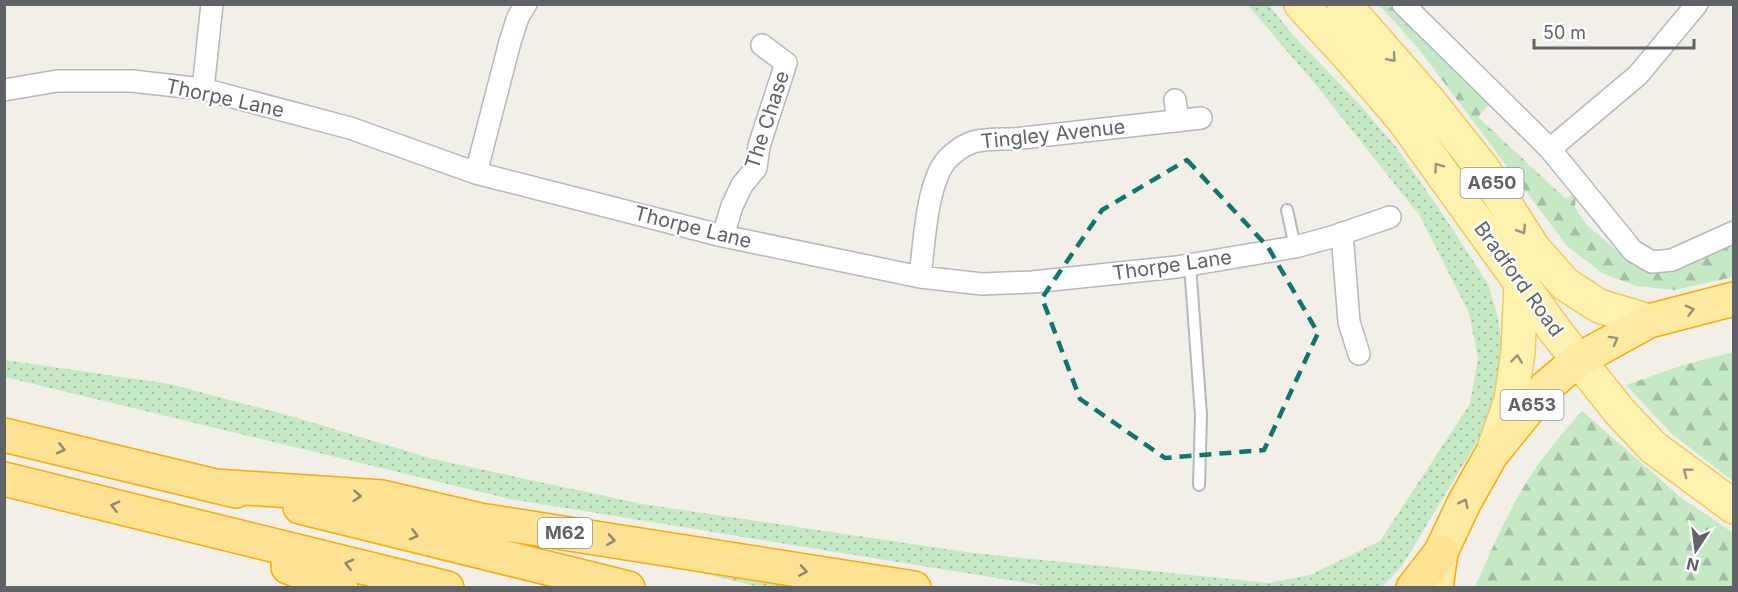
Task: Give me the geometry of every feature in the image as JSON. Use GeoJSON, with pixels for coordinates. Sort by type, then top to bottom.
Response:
{"type":"FeatureCollection","features":[{"type":"Feature","properties":{"kind":"highway","name":"A653"},"geometry":{"type":"LineString","coordinates":[[1436,588],[1441,552],[1464,503],[1491,455],[1546,387],[1578,360],[1649,321],[1734,299]]}},
{"type":"Feature","properties":{"kind":"highway","name":"M62"},"geometry":{"type":"LineString","coordinates":[[4,435],[628,588]]}},
{"type":"Feature","properties":{"kind":"highway"},"geometry":{"type":"LineString","coordinates":[[4,479],[447,588]]}},
{"type":"Feature","properties":{"kind":"highway","name":"M62"},"geometry":{"type":"LineString","coordinates":[[215,486],[382,497],[480,520],[914,588]]}},
{"type":"Feature","properties":{"kind":"highway"},"geometry":{"type":"LineString","coordinates":[[172,521],[341,588]]}},
{"type":"Feature","properties":{"kind":"highway"},"geometry":{"type":"LineString","coordinates":[[1413,588],[1441,552]]}},
{"type":"Feature","properties":{"kind":"main road","name":"Bradford Road"},"geometry":{"type":"LineString","coordinates":[[1300,4],[1403,119],[1556,332],[1620,412],[1653,447],[1734,507]]}},
{"type":"Feature","properties":{"kind":"main road","name":"Bradford Road"},"geometry":{"type":"LineString","coordinates":[[1344,4],[1428,100],[1483,169],[1533,248],[1565,284],[1599,306],[1649,321]]}},
{"type":"Feature","properties":{"kind":"main road"},"geometry":{"type":"LineString","coordinates":[[1491,455],[1511,400],[1518,352],[1521,283]]}},
{"type":"Feature","properties":{"kind":"street"},"geometry":{"type":"LineString","coordinates":[[203,89],[212,4]]}},
{"type":"Feature","properties":{"kind":"street"},"geometry":{"type":"LineString","coordinates":[[476,173],[510,42],[518,17],[526,4]]}},
{"type":"Feature","properties":{"kind":"street"},"geometry":{"type":"LineString","coordinates":[[1403,4],[1550,149],[1633,251],[1653,262],[1672,260],[1734,232]]}},
{"type":"Feature","properties":{"kind":"street"},"geometry":{"type":"LineString","coordinates":[[1550,149],[1638,75],[1697,4]]}},
{"type":"Feature","properties":{"kind":"street","name":"The Chase"},"geometry":{"type":"LineString","coordinates":[[723,236],[741,185],[756,168],[759,146],[786,63],[762,45]]}},
{"type":"Feature","properties":{"kind":"street","name":"Thorpe Lane"},"geometry":{"type":"LineString","coordinates":[[4,90],[57,81],[132,81],[203,89],[350,128],[476,173],[723,236],[920,277],[982,284],[1032,282],[1191,265],[1294,246],[1390,217]]}},
{"type":"Feature","properties":{"kind":"street"},"geometry":{"type":"LineString","coordinates":[[1175,100],[1178,121]]}},
{"type":"Feature","properties":{"kind":"street","name":"Tingley Avenue"},"geometry":{"type":"LineString","coordinates":[[920,277],[934,183],[942,166],[955,152],[972,142],[993,139],[1014,140],[1201,118]]}},
{"type":"Feature","properties":{"kind":"street"},"geometry":{"type":"LineString","coordinates":[[1342,233],[1349,322],[1359,354]]}},
{"type":"Feature","properties":{"kind":"lane"},"geometry":{"type":"LineString","coordinates":[[1287,210],[1294,246]]}},
{"type":"Feature","properties":{"kind":"lane"},"geometry":{"type":"LineString","coordinates":[[1191,265],[1201,415],[1199,485]]}},
{"type":"Feature","properties":{"kind":"highlighted area"},"geometry":{"type":"Polygon","coordinates":[[[1187,160],[1268,247],[1318,333],[1264,450],[1165,458],[1080,399],[1042,298],[1102,210],[1187,160]]]}},
{"type":"Feature","properties":{"kind":"green space"},"geometry":{"type":"Polygon","coordinates":[[[1247,4],[1269,5],[1291,33],[1360,105],[1396,147],[1488,284],[1498,318],[1502,347],[1495,396],[1482,433],[1402,566],[1381,588],[1046,586],[510,499],[5,377],[5,360],[170,384],[294,417],[433,459],[642,504],[973,553],[1269,583],[1310,575],[1380,541],[1470,404],[1478,358],[1469,313],[1420,216],[1316,85],[1247,4]]]}},
{"type":"Feature","properties":{"kind":"green space"},"geometry":{"type":"Polygon","coordinates":[[[1379,5],[1389,5],[1492,101],[1478,117],[1566,199],[1576,191],[1575,208],[1586,224],[1618,252],[1642,262],[1733,239],[1733,277],[1675,290],[1636,286],[1602,273],[1567,246],[1418,48],[1379,5]]]}},
{"type":"Feature","properties":{"kind":"green space"},"geometry":{"type":"Polygon","coordinates":[[[1734,352],[1733,481],[1672,434],[1626,385],[1683,365],[1734,352]]]}},
{"type":"Feature","properties":{"kind":"green space"},"geometry":{"type":"Polygon","coordinates":[[[1582,411],[1679,496],[1733,533],[1733,587],[1475,587],[1503,524],[1529,478],[1582,411]]]}},
{"type":"Feature","properties":{"kind":"green space"},"geometry":{"type":"Polygon","coordinates":[[[676,567],[827,587],[759,587],[676,567]]]}}]}
